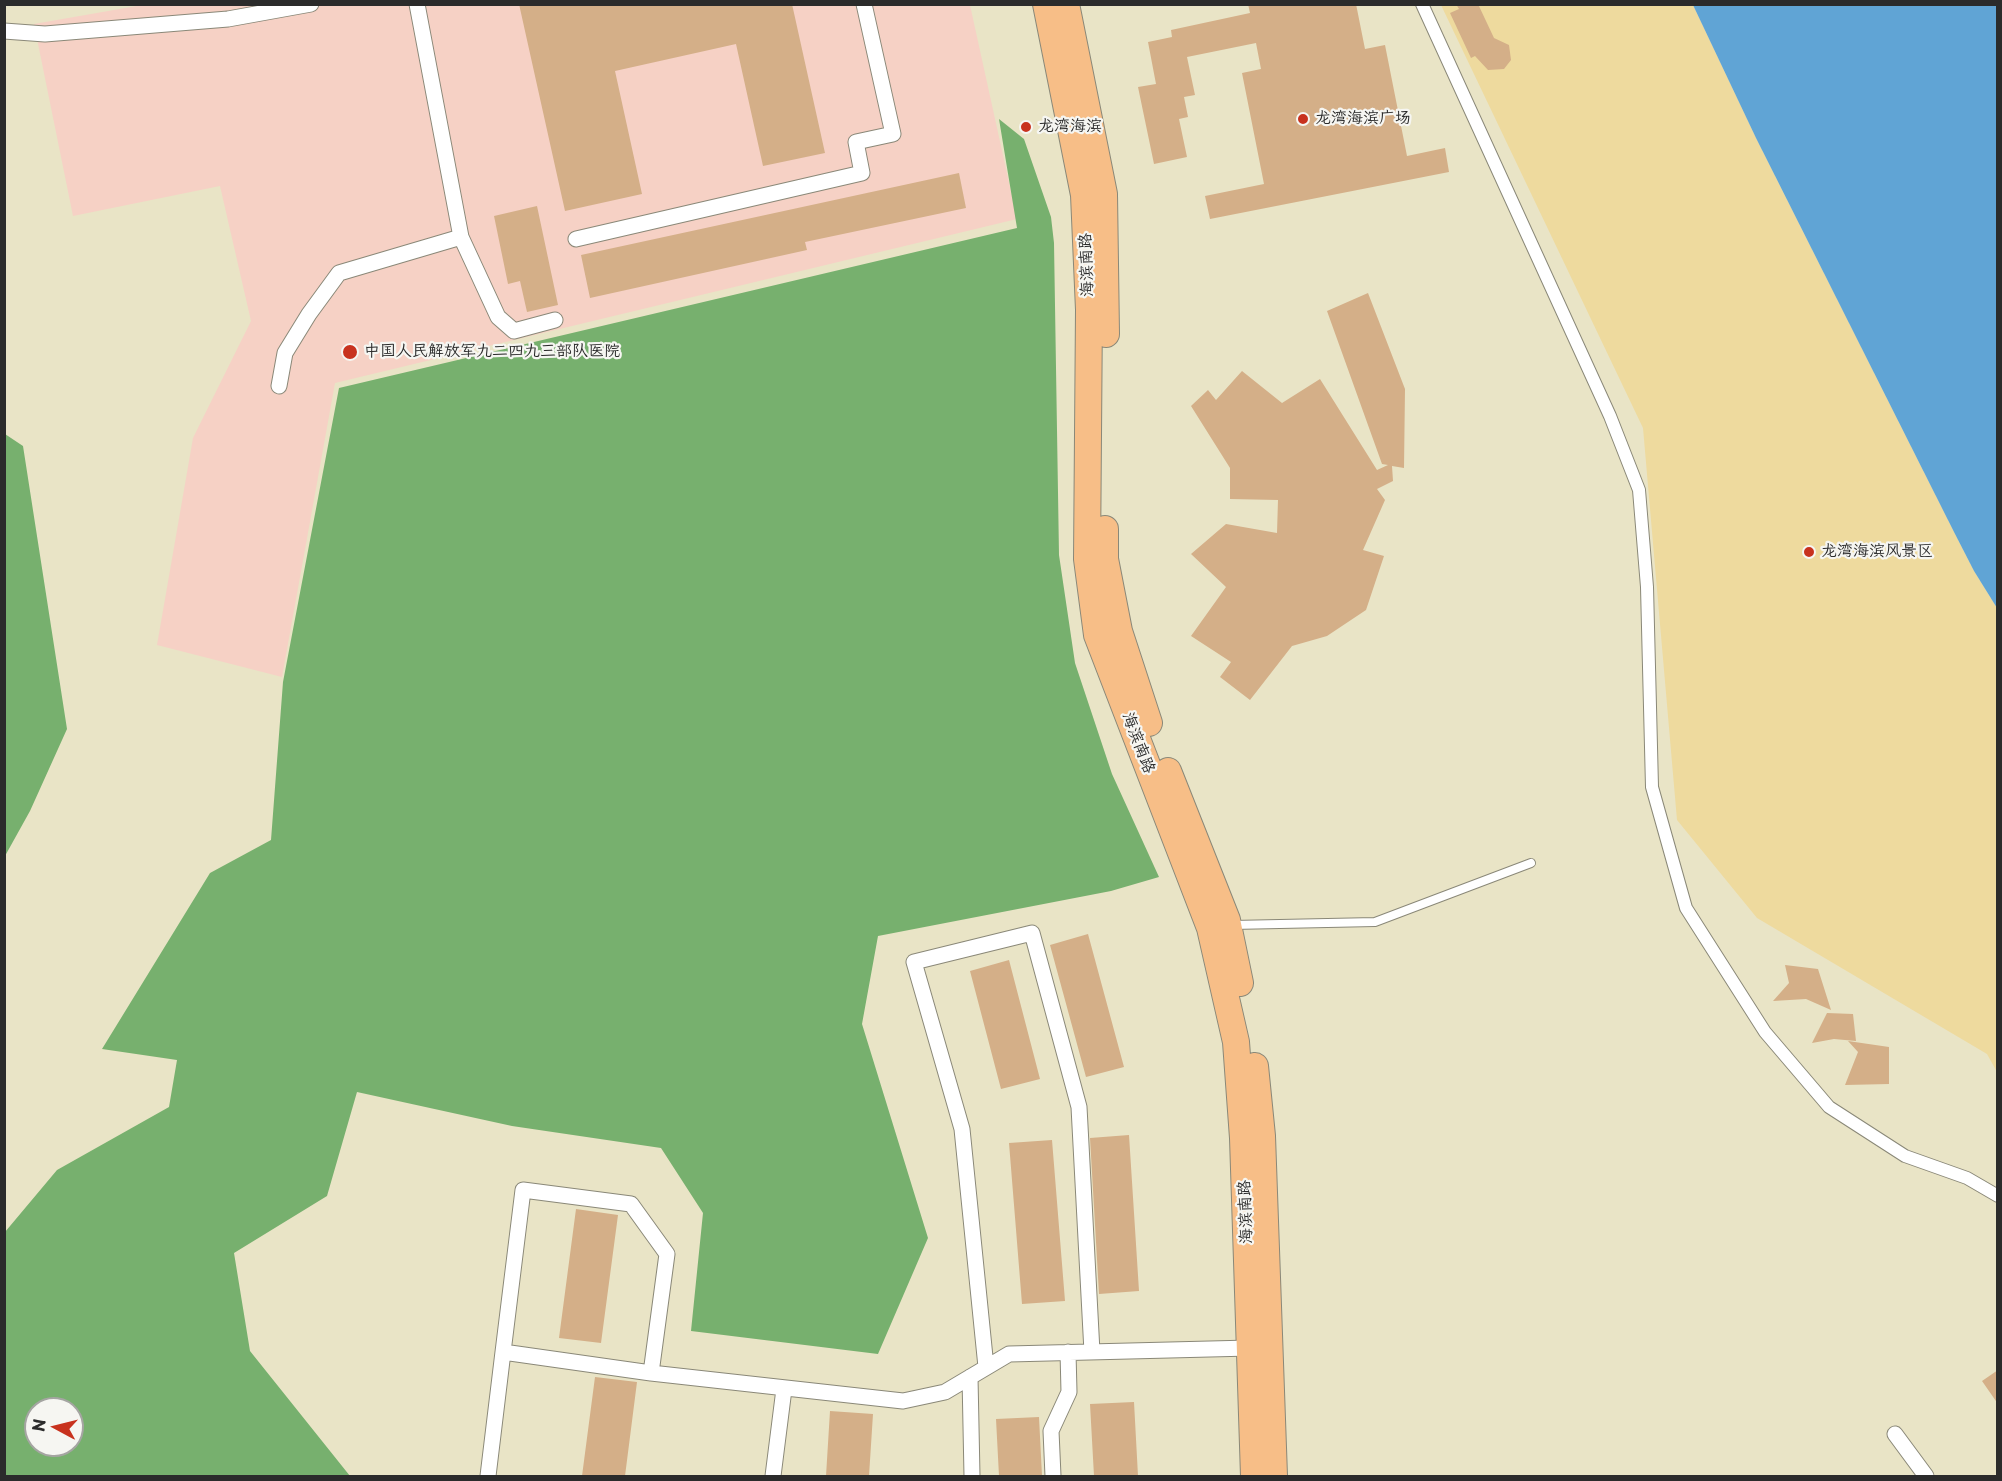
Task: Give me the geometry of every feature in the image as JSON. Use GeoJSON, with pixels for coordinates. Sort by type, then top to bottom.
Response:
{"type":"FeatureCollection","features":[{"type":"Feature","properties":{"kind":"highway","name":"海滨南路"},"geometry":{"type":"LineString","coordinates":[[1046,4],[1084,195],[1089,310],[1087,559],[1097,635],[1210,928],[1236,1042],[1243,1138],[1254,1476]]}},
{"type":"Feature","properties":{"kind":"highway","name":"海滨南路"},"geometry":{"type":"LineString","coordinates":[[1066,4],[1104,194],[1107,309],[1103,400],[1105,559],[1119,631],[1143,707],[1228,925],[1252,1036],[1262,1136],[1274,1476]]}},
{"type":"Feature","properties":{"kind":"street"},"geometry":{"type":"LineString","coordinates":[[4,31],[45,34],[228,19],[311,4]]}},
{"type":"Feature","properties":{"kind":"street"},"geometry":{"type":"LineString","coordinates":[[417,4],[461,237],[498,317],[514,331],[555,320]]}},
{"type":"Feature","properties":{"kind":"street"},"geometry":{"type":"LineString","coordinates":[[576,239],[862,173],[856,141],[893,134],[864,4]]}},
{"type":"Feature","properties":{"kind":"street"},"geometry":{"type":"LineString","coordinates":[[1422,4],[1610,416],[1639,490],[1647,587],[1652,788],[1686,908],[1765,1032],[1829,1107],[1905,1156],[1967,1178],[1998,1196]]}},
{"type":"Feature","properties":{"kind":"street"},"geometry":{"type":"LineString","coordinates":[[279,386],[285,353],[309,314],[339,273],[461,237]]}},
{"type":"Feature","properties":{"kind":"street"},"geometry":{"type":"LineString","coordinates":[[986,1367],[962,1129],[914,962],[1032,933],[1078,1107],[1092,1352]]}},
{"type":"Feature","properties":{"kind":"street"},"geometry":{"type":"LineString","coordinates":[[488,1476],[523,1190],[631,1204],[667,1254],[651,1373]]}},
{"type":"Feature","properties":{"kind":"street"},"geometry":{"type":"LineString","coordinates":[[503,1352],[651,1373],[903,1401],[945,1392],[1009,1353],[1250,1348]]}},
{"type":"Feature","properties":{"kind":"street"},"geometry":{"type":"LineString","coordinates":[[1053,1476],[1051,1431],[1069,1392],[1068,1352]]}},
{"type":"Feature","properties":{"kind":"street"},"geometry":{"type":"LineString","coordinates":[[970,1377],[972,1476]]}},
{"type":"Feature","properties":{"kind":"street"},"geometry":{"type":"LineString","coordinates":[[773,1476],[784,1389]]}},
{"type":"Feature","properties":{"kind":"street"},"geometry":{"type":"LineString","coordinates":[[1895,1434],[1926,1476]]}},
{"type":"Feature","properties":{"kind":"lane"},"geometry":{"type":"LineString","coordinates":[[1228,925],[1375,922],[1531,863]]}},
{"type":"Feature","properties":{"kind":"shaded area","name":"中国人民解放军九二四九三部队医院"},"geometry":{"type":"Polygon","coordinates":[[[148,4],[970,5],[1017,219],[335,383],[282,677],[157,645],[193,438],[251,321],[220,186],[73,216],[34,24],[148,4]]]}},
{"type":"Feature","properties":{"kind":"green space"},"geometry":{"type":"Polygon","coordinates":[[[999,119],[1024,139],[1051,217],[1054,243],[1059,555],[1075,663],[1112,774],[1159,877],[1111,891],[878,936],[862,1024],[928,1238],[878,1354],[691,1331],[703,1213],[661,1148],[512,1126],[357,1092],[327,1196],[234,1253],[250,1351],[350,1476],[5,1476],[5,1232],[57,1170],[169,1107],[177,1060],[102,1049],[210,873],[271,840],[283,682],[339,388],[1017,228],[999,119]]]}},
{"type":"Feature","properties":{"kind":"green space"},"geometry":{"type":"Polygon","coordinates":[[[5,434],[23,446],[67,729],[30,811],[5,856],[5,434]]]}},
{"type":"Feature","properties":{"kind":"sand","name":"龙湾海滨风景区"},"geometry":{"type":"Polygon","coordinates":[[[1441,5],[1693,5],[1756,138],[1954,532],[1997,608],[1997,1072],[1987,1054],[1757,918],[1677,820],[1643,428],[1441,5]]]}},
{"type":"Feature","properties":{"kind":"water"},"geometry":{"type":"Polygon","coordinates":[[[1693,5],[1997,5],[1997,608],[1954,532],[1756,138],[1693,5]]]}},
{"type":"Feature","properties":{"kind":"building"},"geometry":{"type":"Polygon","coordinates":[[[519,4],[792,4],[825,153],[763,166],[736,44],[615,71],[642,194],[565,211],[519,4]]]}},
{"type":"Feature","properties":{"kind":"building"},"geometry":{"type":"Polygon","coordinates":[[[1248,4],[1356,4],[1365,49],[1385,45],[1407,156],[1445,148],[1449,172],[1210,219],[1205,196],[1264,184],[1242,73],[1261,69],[1256,43],[1187,57],[1195,95],[1184,97],[1188,117],[1179,119],[1187,157],[1154,164],[1138,87],[1156,84],[1148,42],[1172,37],[1171,30],[1250,13],[1248,4]]]}},
{"type":"Feature","properties":{"kind":"building"},"geometry":{"type":"Polygon","coordinates":[[[1456,4],[1478,4],[1494,38],[1509,45],[1511,60],[1504,69],[1488,70],[1475,56],[1471,58],[1450,13],[1459,9],[1456,4]]]}},
{"type":"Feature","properties":{"kind":"building"},"geometry":{"type":"Polygon","coordinates":[[[959,173],[966,208],[805,242],[807,250],[590,298],[581,255],[959,173]]]}},
{"type":"Feature","properties":{"kind":"building"},"geometry":{"type":"Polygon","coordinates":[[[537,206],[558,305],[527,312],[520,281],[508,284],[494,216],[537,206]]]}},
{"type":"Feature","properties":{"kind":"building"},"geometry":{"type":"Polygon","coordinates":[[[1368,293],[1405,389],[1404,468],[1392,466],[1393,481],[1377,489],[1385,500],[1363,550],[1384,556],[1366,610],[1327,636],[1292,646],[1250,700],[1220,677],[1231,662],[1191,636],[1226,587],[1191,554],[1226,524],[1277,533],[1278,500],[1230,499],[1230,468],[1191,406],[1208,390],[1216,400],[1242,371],[1282,403],[1320,379],[1377,470],[1388,465],[1382,464],[1327,311],[1368,293]]]}},
{"type":"Feature","properties":{"kind":"building"},"geometry":{"type":"Polygon","coordinates":[[[1088,934],[1124,1067],[1086,1077],[1050,945],[1088,934]]]}},
{"type":"Feature","properties":{"kind":"building"},"geometry":{"type":"Polygon","coordinates":[[[1009,960],[1040,1079],[1001,1089],[970,971],[1009,960]]]}},
{"type":"Feature","properties":{"kind":"building"},"geometry":{"type":"Polygon","coordinates":[[[1785,965],[1818,969],[1831,1010],[1806,999],[1773,1001],[1789,983],[1785,965]]]}},
{"type":"Feature","properties":{"kind":"building"},"geometry":{"type":"Polygon","coordinates":[[[1827,1013],[1853,1014],[1856,1041],[1834,1039],[1812,1043],[1827,1013]]]}},
{"type":"Feature","properties":{"kind":"building"},"geometry":{"type":"Polygon","coordinates":[[[1848,1041],[1889,1047],[1889,1084],[1845,1085],[1858,1052],[1848,1041]]]}},
{"type":"Feature","properties":{"kind":"building"},"geometry":{"type":"Polygon","coordinates":[[[1129,1135],[1139,1291],[1099,1294],[1090,1138],[1129,1135]]]}},
{"type":"Feature","properties":{"kind":"building"},"geometry":{"type":"Polygon","coordinates":[[[1052,1140],[1065,1301],[1022,1304],[1009,1143],[1052,1140]]]}},
{"type":"Feature","properties":{"kind":"building"},"geometry":{"type":"Polygon","coordinates":[[[576,1209],[618,1215],[601,1343],[559,1338],[576,1209]]]}},
{"type":"Feature","properties":{"kind":"building"},"geometry":{"type":"Polygon","coordinates":[[[1998,1370],[1998,1404],[1982,1381],[1998,1370]]]}},
{"type":"Feature","properties":{"kind":"building"},"geometry":{"type":"Polygon","coordinates":[[[595,1377],[637,1382],[625,1476],[582,1476],[595,1377]]]}},
{"type":"Feature","properties":{"kind":"building"},"geometry":{"type":"Polygon","coordinates":[[[1134,1402],[1138,1476],[1094,1476],[1090,1404],[1134,1402]]]}},
{"type":"Feature","properties":{"kind":"building"},"geometry":{"type":"Polygon","coordinates":[[[830,1411],[873,1414],[869,1476],[826,1476],[830,1411]]]}},
{"type":"Feature","properties":{"kind":"building"},"geometry":{"type":"Polygon","coordinates":[[[1039,1417],[1042,1476],[999,1476],[996,1419],[1039,1417]]]}},
{"type":"Feature","properties":{"kind":"place","name":"龙湾海滨广场"},"geometry":{"type":"Point","coordinates":[1303,119]}},
{"type":"Feature","properties":{"kind":"place","name":"龙湾海滨"},"geometry":{"type":"Point","coordinates":[1026,127]}},
{"type":"Feature","properties":{"kind":"place","name":"中国人民解放军九二四九三部队医院"},"geometry":{"type":"Point","coordinates":[350,352]}},
{"type":"Feature","properties":{"kind":"place","name":"龙湾海滨风景区"},"geometry":{"type":"Point","coordinates":[1809,552]}}]}
